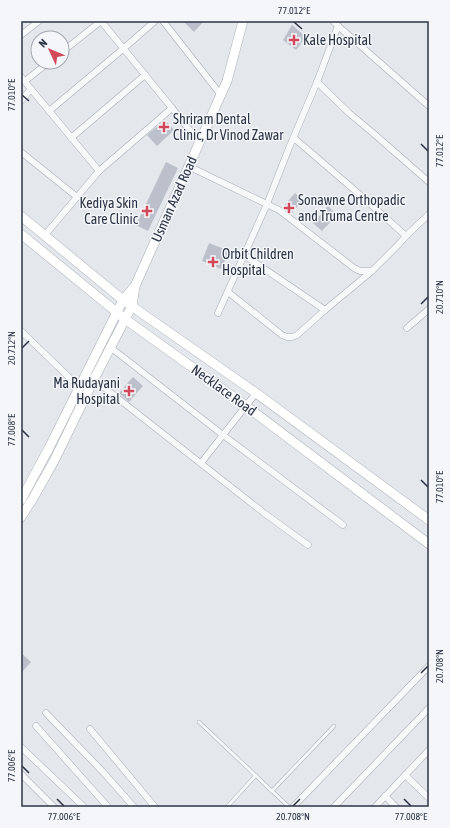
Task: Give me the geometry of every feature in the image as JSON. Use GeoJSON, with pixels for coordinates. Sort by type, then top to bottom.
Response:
{"type":"FeatureCollection","features":[{"type":"Feature","properties":{"kind":"main road","name":"Usman Azad Road"},"geometry":{"type":"LineString","coordinates":[[21,517],[54,460],[132,306],[135,286],[227,81],[243,21]]}},
{"type":"Feature","properties":{"kind":"main road","name":"Necklace Road"},"geometry":{"type":"LineString","coordinates":[[21,216],[123,300],[256,393],[429,520]]}},
{"type":"Feature","properties":{"kind":"main road","name":"Necklace Road"},"geometry":{"type":"LineString","coordinates":[[21,234],[125,319],[246,406],[429,544]]}},
{"type":"Feature","properties":{"kind":"main road","name":"Usman Azad Road"},"geometry":{"type":"LineString","coordinates":[[21,500],[36,474],[123,300],[135,286]]}},
{"type":"Feature","properties":{"kind":"street"},"geometry":{"type":"LineString","coordinates":[[21,35],[39,21]]}},
{"type":"Feature","properties":{"kind":"street"},"geometry":{"type":"LineString","coordinates":[[70,46],[101,21],[200,143]]}},
{"type":"Feature","properties":{"kind":"street"},"geometry":{"type":"LineString","coordinates":[[49,110],[155,21]]}},
{"type":"Feature","properties":{"kind":"street"},"geometry":{"type":"LineString","coordinates":[[163,21],[221,95]]}},
{"type":"Feature","properties":{"kind":"street"},"geometry":{"type":"LineString","coordinates":[[333,21],[429,106]]}},
{"type":"Feature","properties":{"kind":"street"},"geometry":{"type":"LineString","coordinates":[[218,313],[267,204],[317,82],[338,26]]}},
{"type":"Feature","properties":{"kind":"street"},"geometry":{"type":"LineString","coordinates":[[37,70],[23,79],[98,171]]}},
{"type":"Feature","properties":{"kind":"street"},"geometry":{"type":"LineString","coordinates":[[71,138],[145,75]]}},
{"type":"Feature","properties":{"kind":"street"},"geometry":{"type":"LineString","coordinates":[[317,82],[349,113],[429,182]]}},
{"type":"Feature","properties":{"kind":"street"},"geometry":{"type":"LineString","coordinates":[[21,101],[31,90]]}},
{"type":"Feature","properties":{"kind":"street"},"geometry":{"type":"LineString","coordinates":[[45,235],[98,171],[172,108]]}},
{"type":"Feature","properties":{"kind":"street"},"geometry":{"type":"LineString","coordinates":[[294,138],[406,236]]}},
{"type":"Feature","properties":{"kind":"street"},"geometry":{"type":"LineString","coordinates":[[21,152],[77,197]]}},
{"type":"Feature","properties":{"kind":"street"},"geometry":{"type":"LineString","coordinates":[[188,166],[284,213],[354,268],[360,271],[372,271]]}},
{"type":"Feature","properties":{"kind":"street"},"geometry":{"type":"LineString","coordinates":[[228,292],[282,335],[292,337],[372,271],[429,214]]}},
{"type":"Feature","properties":{"kind":"street"},"geometry":{"type":"LineString","coordinates":[[244,255],[325,310]]}},
{"type":"Feature","properties":{"kind":"street"},"geometry":{"type":"LineString","coordinates":[[407,328],[429,310]]}},
{"type":"Feature","properties":{"kind":"street"},"geometry":{"type":"LineString","coordinates":[[21,331],[79,387]]}},
{"type":"Feature","properties":{"kind":"street"},"geometry":{"type":"LineString","coordinates":[[110,347],[223,435],[343,525]]}},
{"type":"Feature","properties":{"kind":"street"},"geometry":{"type":"LineString","coordinates":[[86,373],[264,513],[308,545]]}},
{"type":"Feature","properties":{"kind":"street"},"geometry":{"type":"LineString","coordinates":[[201,463],[256,393]]}},
{"type":"Feature","properties":{"kind":"street"},"geometry":{"type":"LineString","coordinates":[[293,807],[428,669]]}},
{"type":"Feature","properties":{"kind":"street"},"geometry":{"type":"LineString","coordinates":[[334,807],[429,708]]}},
{"type":"Feature","properties":{"kind":"street"},"geometry":{"type":"LineString","coordinates":[[46,713],[103,772],[134,807]]}},
{"type":"Feature","properties":{"kind":"street"},"geometry":{"type":"LineString","coordinates":[[36,726],[108,807]]}},
{"type":"Feature","properties":{"kind":"street"},"geometry":{"type":"LineString","coordinates":[[90,729],[155,807]]}},
{"type":"Feature","properties":{"kind":"street"},"geometry":{"type":"LineString","coordinates":[[21,747],[84,807]]}},
{"type":"Feature","properties":{"kind":"street"},"geometry":{"type":"LineString","coordinates":[[375,807],[429,750]]}},
{"type":"Feature","properties":{"kind":"street"},"geometry":{"type":"LineString","coordinates":[[424,755],[429,760]]}},
{"type":"Feature","properties":{"kind":"street"},"geometry":{"type":"LineString","coordinates":[[21,774],[54,807]]}},
{"type":"Feature","properties":{"kind":"street"},"geometry":{"type":"LineString","coordinates":[[405,775],[429,798]]}},
{"type":"Feature","properties":{"kind":"street"},"geometry":{"type":"LineString","coordinates":[[385,796],[396,807]]}},
{"type":"Feature","properties":{"kind":"lane"},"geometry":{"type":"LineString","coordinates":[[199,722],[289,807]]}},
{"type":"Feature","properties":{"kind":"lane"},"geometry":{"type":"LineString","coordinates":[[272,791],[334,726]]}},
{"type":"Feature","properties":{"kind":"lane"},"geometry":{"type":"LineString","coordinates":[[227,807],[256,775]]}},
{"type":"Feature","properties":{"kind":"building"},"geometry":{"type":"Polygon","coordinates":[[[183,21],[204,21],[194,32],[183,21]]]}},
{"type":"Feature","properties":{"kind":"building"},"geometry":{"type":"Polygon","coordinates":[[[292,25],[306,37],[296,50],[283,40],[292,25]]]}},
{"type":"Feature","properties":{"kind":"building"},"geometry":{"type":"Polygon","coordinates":[[[165,120],[174,130],[157,146],[147,135],[165,120]]]}},
{"type":"Feature","properties":{"kind":"building"},"geometry":{"type":"Polygon","coordinates":[[[166,162],[178,168],[148,231],[136,225],[166,162]]]}},
{"type":"Feature","properties":{"kind":"building"},"geometry":{"type":"Polygon","coordinates":[[[295,193],[303,200],[291,214],[283,207],[295,193]]]}},
{"type":"Feature","properties":{"kind":"building"},"geometry":{"type":"Polygon","coordinates":[[[328,206],[337,215],[322,231],[313,223],[328,206]]]}},
{"type":"Feature","properties":{"kind":"building"},"geometry":{"type":"Polygon","coordinates":[[[209,243],[229,251],[221,269],[202,261],[209,243]]]}},
{"type":"Feature","properties":{"kind":"building"},"geometry":{"type":"Polygon","coordinates":[[[133,377],[143,386],[129,402],[119,393],[133,377]]]}},
{"type":"Feature","properties":{"kind":"building"},"geometry":{"type":"Polygon","coordinates":[[[21,653],[31,662],[21,673],[21,653]]]}},
{"type":"Feature","properties":{"kind":"place","name":"Kale Hospital"},"geometry":{"type":"Point","coordinates":[294,40]}},
{"type":"Feature","properties":{"kind":"place","name":"Shriram Dental Clinic, Dr Vinod Zawar"},"geometry":{"type":"Point","coordinates":[164,127]}},
{"type":"Feature","properties":{"kind":"place","name":"Sonawne Orthopadic and Truma Centre"},"geometry":{"type":"Point","coordinates":[289,208]}},
{"type":"Feature","properties":{"kind":"place","name":"Kediya Skin Care Clinic"},"geometry":{"type":"Point","coordinates":[147,211]}},
{"type":"Feature","properties":{"kind":"place","name":"Orbit Children Hospital"},"geometry":{"type":"Point","coordinates":[213,262]}},
{"type":"Feature","properties":{"kind":"place","name":"Ma Rudayani Hospital"},"geometry":{"type":"Point","coordinates":[129,391]}}]}
